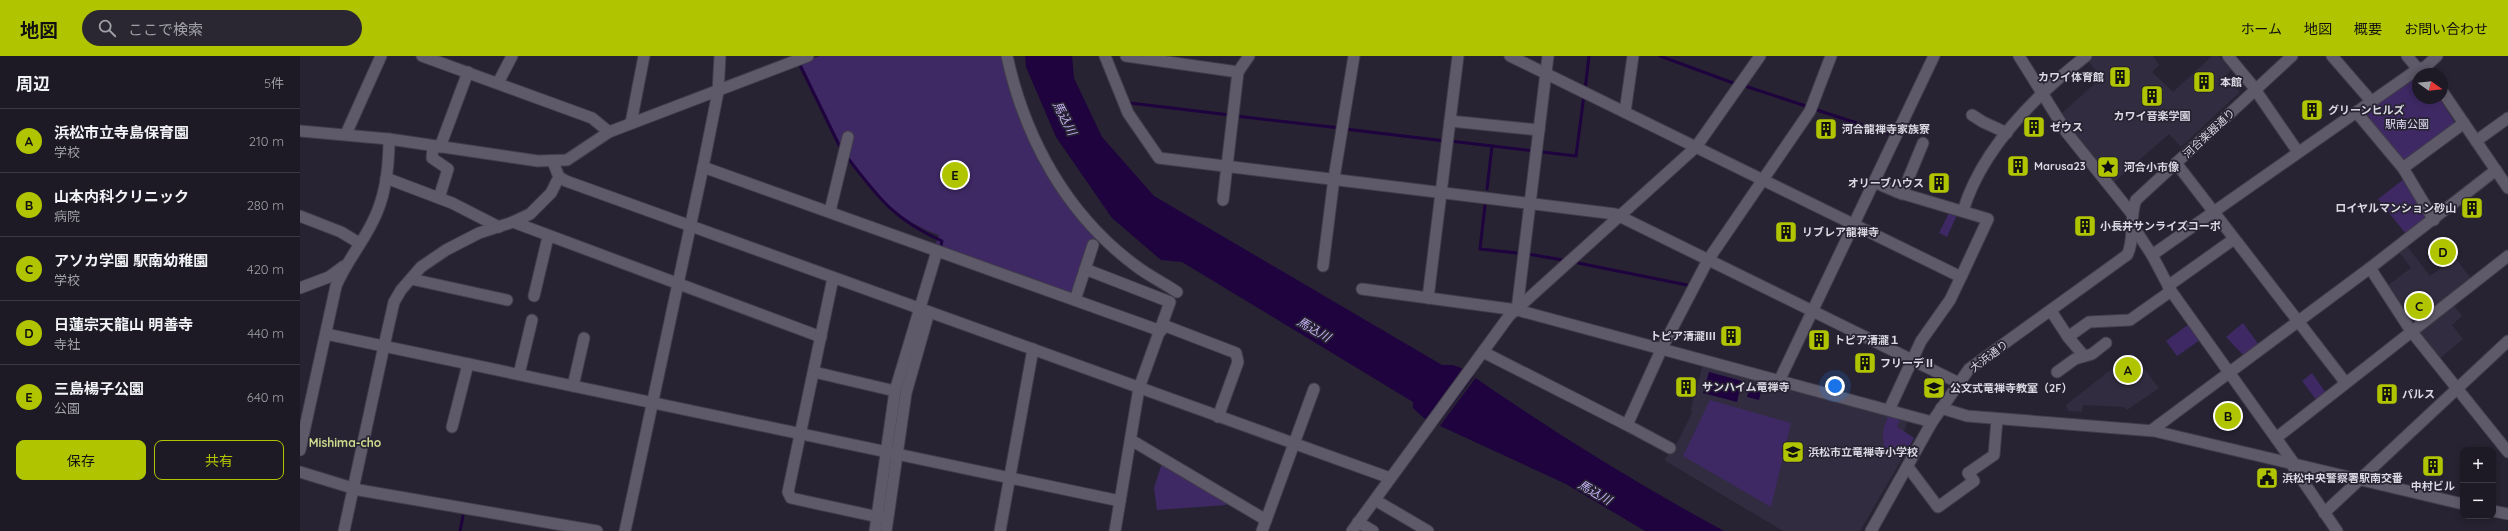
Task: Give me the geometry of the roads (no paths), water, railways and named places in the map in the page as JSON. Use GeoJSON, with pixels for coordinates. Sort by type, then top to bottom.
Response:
{"type":"FeatureCollection","features":[{"type":"Feature","properties":{"kind":"street"},"geometry":{"type":"LineString","coordinates":[[346,134],[381,56]]}},
{"type":"Feature","properties":{"kind":"street"},"geometry":{"type":"LineString","coordinates":[[422,56],[446,60],[468,72],[592,118],[609,132]]}},
{"type":"Feature","properties":{"kind":"street"},"geometry":{"type":"LineString","coordinates":[[498,83],[512,56]]}},
{"type":"Feature","properties":{"kind":"street"},"geometry":{"type":"LineString","coordinates":[[631,123],[644,56]]}},
{"type":"Feature","properties":{"kind":"street"},"geometry":{"type":"LineString","coordinates":[[625,531],[718,92],[720,56]]}},
{"type":"Feature","properties":{"kind":"street"},"geometry":{"type":"LineString","coordinates":[[300,131],[389,139],[553,162],[566,160],[609,132],[718,92],[808,56]]}},
{"type":"Feature","properties":{"kind":"street"},"geometry":{"type":"LineString","coordinates":[[1007,56],[1024,116],[1058,184],[1102,238],[1136,267],[1177,292]]}},
{"type":"Feature","properties":{"kind":"street"},"geometry":{"type":"LineString","coordinates":[[1105,56],[1128,113],[1159,158],[1530,202],[1620,216],[1959,383]]}},
{"type":"Feature","properties":{"kind":"street"},"geometry":{"type":"LineString","coordinates":[[1126,56],[1238,72]]}},
{"type":"Feature","properties":{"kind":"street"},"geometry":{"type":"LineString","coordinates":[[1223,200],[1240,56]]}},
{"type":"Feature","properties":{"kind":"street"},"geometry":{"type":"LineString","coordinates":[[1238,72],[1250,56]]}},
{"type":"Feature","properties":{"kind":"street"},"geometry":{"type":"LineString","coordinates":[[1323,266],[1334,178],[1354,56]]}},
{"type":"Feature","properties":{"kind":"street"},"geometry":{"type":"LineString","coordinates":[[1428,298],[1458,56]]}},
{"type":"Feature","properties":{"kind":"street"},"geometry":{"type":"LineString","coordinates":[[1510,56],[1961,278]]}},
{"type":"Feature","properties":{"kind":"street"},"geometry":{"type":"LineString","coordinates":[[1517,310],[1548,56]]}},
{"type":"Feature","properties":{"kind":"street"},"geometry":{"type":"LineString","coordinates":[[1625,112],[1633,56]]}},
{"type":"Feature","properties":{"kind":"street"},"geometry":{"type":"LineString","coordinates":[[1372,531],[1355,527],[1509,316],[1696,147],[1760,56]]}},
{"type":"Feature","properties":{"kind":"street"},"geometry":{"type":"LineString","coordinates":[[1627,425],[1662,348],[1708,260],[1812,107],[1831,56]]}},
{"type":"Feature","properties":{"kind":"street"},"geometry":{"type":"LineString","coordinates":[[1780,379],[1852,224],[1874,182],[1934,56]]}},
{"type":"Feature","properties":{"kind":"street"},"geometry":{"type":"LineString","coordinates":[[2020,56],[2041,94],[2067,133],[2131,218],[2170,289],[2276,438],[2337,531]]}},
{"type":"Feature","properties":{"kind":"street"},"geometry":{"type":"LineString","coordinates":[[1963,211],[1981,169],[2008,133],[2041,94],[2086,56]]}},
{"type":"Feature","properties":{"kind":"street"},"geometry":{"type":"LineString","coordinates":[[2228,56],[2255,89],[2298,152]]}},
{"type":"Feature","properties":{"kind":"street","name":"河合楽器通り"},"geometry":{"type":"LineString","coordinates":[[2131,218],[2136,200],[2292,56]]}},
{"type":"Feature","properties":{"kind":"street"},"geometry":{"type":"LineString","coordinates":[[2332,56],[2372,102]]}},
{"type":"Feature","properties":{"kind":"street"},"geometry":{"type":"LineString","coordinates":[[2407,56],[2422,68]]}},
{"type":"Feature","properties":{"kind":"street"},"geometry":{"type":"LineString","coordinates":[[2427,68],[2437,56]]}},
{"type":"Feature","properties":{"kind":"street"},"geometry":{"type":"LineString","coordinates":[[439,198],[448,169],[432,158],[468,72]]}},
{"type":"Feature","properties":{"kind":"street"},"geometry":{"type":"LineString","coordinates":[[2152,255],[2298,152],[2357,114],[2372,102],[2412,78]]}},
{"type":"Feature","properties":{"kind":"street"},"geometry":{"type":"LineString","coordinates":[[2448,100],[2508,188]]}},
{"type":"Feature","properties":{"kind":"street"},"geometry":{"type":"LineString","coordinates":[[2357,114],[2403,168],[2434,220]]}},
{"type":"Feature","properties":{"kind":"street"},"geometry":{"type":"LineString","coordinates":[[1972,115],[1983,122],[2008,133]]}},
{"type":"Feature","properties":{"kind":"street"},"geometry":{"type":"LineString","coordinates":[[2476,141],[2508,118]]}},
{"type":"Feature","properties":{"kind":"street"},"geometry":{"type":"LineString","coordinates":[[1450,121],[1539,130]]}},
{"type":"Feature","properties":{"kind":"street"},"geometry":{"type":"LineString","coordinates":[[2403,168],[2464,123]]}},
{"type":"Feature","properties":{"kind":"street"},"geometry":{"type":"LineString","coordinates":[[830,211],[848,138]]}},
{"type":"Feature","properties":{"kind":"street"},"geometry":{"type":"LineString","coordinates":[[300,450],[336,286],[345,266],[373,221],[386,178],[389,139]]}},
{"type":"Feature","properties":{"kind":"street"},"geometry":{"type":"LineString","coordinates":[[1902,194],[1923,143]]}},
{"type":"Feature","properties":{"kind":"street"},"geometry":{"type":"LineString","coordinates":[[344,531],[394,302],[411,278],[421,268],[446,250],[479,233],[513,222],[530,214],[551,193],[559,177],[553,162]]}},
{"type":"Feature","properties":{"kind":"street"},"geometry":{"type":"LineString","coordinates":[[2176,163],[2345,382]]}},
{"type":"Feature","properties":{"kind":"street"},"geometry":{"type":"LineString","coordinates":[[703,167],[830,211],[1075,300],[1236,353],[1238,362],[1218,416]]}},
{"type":"Feature","properties":{"kind":"street"},"geometry":{"type":"LineString","coordinates":[[2152,430],[2434,220],[2496,170]]}},
{"type":"Feature","properties":{"kind":"street"},"geometry":{"type":"LineString","coordinates":[[559,177],[924,311],[1390,478]]}},
{"type":"Feature","properties":{"kind":"street"},"geometry":{"type":"LineString","coordinates":[[386,178],[439,198],[499,227]]}},
{"type":"Feature","properties":{"kind":"street"},"geometry":{"type":"LineString","coordinates":[[1874,182],[1902,194],[1988,219],[1950,300],[1921,341],[1889,410]]}},
{"type":"Feature","properties":{"kind":"street"},"geometry":{"type":"LineString","coordinates":[[300,216],[341,232],[359,243]]}},
{"type":"Feature","properties":{"kind":"street","name":"大浜通り"},"geometry":{"type":"LineString","coordinates":[[1870,531],[1908,467],[1932,422],[1969,369],[2127,255],[2130,250],[2131,218]]}},
{"type":"Feature","properties":{"kind":"street"},"geometry":{"type":"LineString","coordinates":[[513,222],[548,237],[821,337]]}},
{"type":"Feature","properties":{"kind":"street"},"geometry":{"type":"LineString","coordinates":[[534,296],[548,237]]}},
{"type":"Feature","properties":{"kind":"street"},"geometry":{"type":"LineString","coordinates":[[2068,337],[2089,322],[2130,320],[2234,239]]}},
{"type":"Feature","properties":{"kind":"street"},"geometry":{"type":"LineString","coordinates":[[1075,300],[1093,246]]}},
{"type":"Feature","properties":{"kind":"street"},"geometry":{"type":"LineString","coordinates":[[876,531],[937,251]]}},
{"type":"Feature","properties":{"kind":"street"},"geometry":{"type":"LineString","coordinates":[[2276,438],[2345,382],[2508,256]]}},
{"type":"Feature","properties":{"kind":"street"},"geometry":{"type":"LineString","coordinates":[[300,288],[329,277],[345,266]]}},
{"type":"Feature","properties":{"kind":"street"},"geometry":{"type":"LineString","coordinates":[[2370,268],[2411,332],[2508,452]]}},
{"type":"Feature","properties":{"kind":"street"},"geometry":{"type":"LineString","coordinates":[[1085,269],[1170,302],[1162,328],[1139,388],[1115,531]]}},
{"type":"Feature","properties":{"kind":"street"},"geometry":{"type":"LineString","coordinates":[[411,278],[507,300]]}},
{"type":"Feature","properties":{"kind":"street"},"geometry":{"type":"LineString","coordinates":[[834,278],[788,492],[791,498],[878,517]]}},
{"type":"Feature","properties":{"kind":"street"},"geometry":{"type":"LineString","coordinates":[[1362,289],[1517,310],[1780,379],[1932,422]]}},
{"type":"Feature","properties":{"kind":"street"},"geometry":{"type":"LineString","coordinates":[[886,531],[895,391],[924,311]]}},
{"type":"Feature","properties":{"kind":"street"},"geometry":{"type":"LineString","coordinates":[[2051,311],[2068,337],[2084,356]]}},
{"type":"Feature","properties":{"kind":"street"},"geometry":{"type":"LineString","coordinates":[[518,374],[532,320]]}},
{"type":"Feature","properties":{"kind":"street"},"geometry":{"type":"LineString","coordinates":[[326,334],[1009,479],[1120,501]]}},
{"type":"Feature","properties":{"kind":"street"},"geometry":{"type":"LineString","coordinates":[[574,386],[584,338]]}},
{"type":"Feature","properties":{"kind":"street"},"geometry":{"type":"LineString","coordinates":[[2324,513],[2508,341]]}},
{"type":"Feature","properties":{"kind":"street"},"geometry":{"type":"LineString","coordinates":[[2057,372],[2074,360],[2092,354],[2106,343]]}},
{"type":"Feature","properties":{"kind":"street"},"geometry":{"type":"LineString","coordinates":[[1000,531],[1033,350]]}},
{"type":"Feature","properties":{"kind":"street"},"geometry":{"type":"LineString","coordinates":[[1480,355],[1627,425],[1670,448]]}},
{"type":"Feature","properties":{"kind":"street"},"geometry":{"type":"LineString","coordinates":[[452,427],[468,364]]}},
{"type":"Feature","properties":{"kind":"street"},"geometry":{"type":"LineString","coordinates":[[814,372],[895,391]]}},
{"type":"Feature","properties":{"kind":"street"},"geometry":{"type":"LineString","coordinates":[[1131,440],[1264,526],[1314,389]]}},
{"type":"Feature","properties":{"kind":"street"},"geometry":{"type":"LineString","coordinates":[[1941,408],[1967,416],[2152,430],[2292,462],[2460,503]]}},
{"type":"Feature","properties":{"kind":"street"},"geometry":{"type":"LineString","coordinates":[[1908,467],[1938,507],[1974,481],[1968,473],[1994,456],[1998,419]]}},
{"type":"Feature","properties":{"kind":"street"},"geometry":{"type":"LineString","coordinates":[[300,472],[353,489],[596,531]]}},
{"type":"Feature","properties":{"kind":"street"},"geometry":{"type":"LineString","coordinates":[[1375,500],[1428,531]]}},
{"type":"Feature","properties":{"kind":"street"},"geometry":{"type":"LineString","coordinates":[[2496,512],[2508,514]]}},
{"type":"Feature","properties":{"kind":"water","name":"馬込川"},"geometry":{"type":"Polygon","coordinates":[[[1025,56],[1072,56],[1074,78],[1102,137],[1154,196],[1442,365],[1453,365],[1461,368],[1590,453],[1656,493],[1724,531],[1645,531],[1566,484],[1425,419],[1413,408],[1413,402],[1182,262],[1161,260],[1112,218],[1056,137],[1026,67],[1025,56]]]}},
{"type":"Feature","properties":{"kind":"water"},"geometry":{"type":"Polygon","coordinates":[[[1709,372],[1742,381],[1737,402],[1703,393],[1709,372]]]}},
{"type":"Feature","properties":{"kind":"water"},"geometry":{"type":"Polygon","coordinates":[[[1751,384],[1762,387],[1759,400],[1747,397],[1751,384]]]}},
{"type":"Feature","properties":{"kind":"waterway"},"geometry":{"type":"LineString","coordinates":[[1585,90],[1589,56]]}},
{"type":"Feature","properties":{"kind":"waterway"},"geometry":{"type":"LineString","coordinates":[[1660,56],[1736,84]]}},
{"type":"Feature","properties":{"kind":"waterway"},"geometry":{"type":"LineString","coordinates":[[799,63],[842,151]]}},
{"type":"Feature","properties":{"kind":"waterway"},"geometry":{"type":"LineString","coordinates":[[1742,85],[1809,107]]}},
{"type":"Feature","properties":{"kind":"waterway"},"geometry":{"type":"LineString","coordinates":[[1450,141],[1576,156],[1584,95]]}},
{"type":"Feature","properties":{"kind":"waterway"},"geometry":{"type":"LineString","coordinates":[[1130,103],[1230,115]]}},
{"type":"Feature","properties":{"kind":"waterway"},"geometry":{"type":"LineString","coordinates":[[1814,109],[1890,134]]}},
{"type":"Feature","properties":{"kind":"waterway"},"geometry":{"type":"LineString","coordinates":[[1236,116],[1340,128]]}},
{"type":"Feature","properties":{"kind":"waterway"},"geometry":{"type":"LineString","coordinates":[[1345,129],[1445,141]]}},
{"type":"Feature","properties":{"kind":"waterway"},"geometry":{"type":"LineString","coordinates":[[1487,189],[1492,146]]}},
{"type":"Feature","properties":{"kind":"waterway"},"geometry":{"type":"LineString","coordinates":[[847,157],[878,196],[898,215],[942,241],[940,250]]}},
{"type":"Feature","properties":{"kind":"waterway"},"geometry":{"type":"LineString","coordinates":[[1485,205],[1480,249],[1517,253]]}},
{"type":"Feature","properties":{"kind":"waterway"},"geometry":{"type":"LineString","coordinates":[[1528,254],[1563,260]]}},
{"type":"Feature","properties":{"kind":"waterway"},"geometry":{"type":"LineString","coordinates":[[1578,263],[1687,285]]}},
{"type":"Feature","properties":{"kind":"waterway"},"geometry":{"type":"LineString","coordinates":[[460,531],[463,516]]}},
{"type":"Feature","properties":{"kind":"place","name":"カワイ体育館"},"geometry":{"type":"Point","coordinates":[2120,77]}},
{"type":"Feature","properties":{"kind":"place","name":"本館"},"geometry":{"type":"Point","coordinates":[2204,82]}},
{"type":"Feature","properties":{"kind":"place","name":"カワイ音楽学園"},"geometry":{"type":"Point","coordinates":[2152,96]}},
{"type":"Feature","properties":{"kind":"place","name":"グリーンヒルズ"},"geometry":{"type":"Point","coordinates":[2312,110]}},
{"type":"Feature","properties":{"kind":"place","name":"ゼウス"},"geometry":{"type":"Point","coordinates":[2034,127]}},
{"type":"Feature","properties":{"kind":"place","name":"河合龍禅寺家族寮"},"geometry":{"type":"Point","coordinates":[1826,129]}},
{"type":"Feature","properties":{"kind":"place","name":"Marusa23"},"geometry":{"type":"Point","coordinates":[2018,166]}},
{"type":"Feature","properties":{"kind":"place","name":"河合小市像"},"geometry":{"type":"Point","coordinates":[2108,167]}},
{"type":"Feature","properties":{"kind":"place","name":"三島楊子公園"},"geometry":{"type":"Point","coordinates":[955,175]}},
{"type":"Feature","properties":{"kind":"place","name":"オリーブハウス"},"geometry":{"type":"Point","coordinates":[1939,183]}},
{"type":"Feature","properties":{"kind":"place","name":"ロイヤルマンション砂山"},"geometry":{"type":"Point","coordinates":[2472,208]}},
{"type":"Feature","properties":{"kind":"place","name":"小長井サンライズコーポ"},"geometry":{"type":"Point","coordinates":[2085,226]}},
{"type":"Feature","properties":{"kind":"place","name":"リブレア龍禅寺"},"geometry":{"type":"Point","coordinates":[1786,232]}},
{"type":"Feature","properties":{"kind":"place","name":"日蓮宗天龍山 明善寺"},"geometry":{"type":"Point","coordinates":[2443,252]}},
{"type":"Feature","properties":{"kind":"place","name":"アソカ学園 駅南幼稚園"},"geometry":{"type":"Point","coordinates":[2419,306]}},
{"type":"Feature","properties":{"kind":"place","name":"トピア清瀧Ⅲ"},"geometry":{"type":"Point","coordinates":[1731,336]}},
{"type":"Feature","properties":{"kind":"place","name":"トピア清瀧１"},"geometry":{"type":"Point","coordinates":[1819,340]}},
{"type":"Feature","properties":{"kind":"place","name":"フリーデⅡ"},"geometry":{"type":"Point","coordinates":[1865,363]}},
{"type":"Feature","properties":{"kind":"place","name":"浜松市立寺島保育園"},"geometry":{"type":"Point","coordinates":[2128,370]}},
{"type":"Feature","properties":{"kind":"place","name":"サンハイム竜禅寺"},"geometry":{"type":"Point","coordinates":[1686,387]}},
{"type":"Feature","properties":{"kind":"place","name":"公文式竜禅寺教室（2F）"},"geometry":{"type":"Point","coordinates":[1934,388]}},
{"type":"Feature","properties":{"kind":"place","name":"パルス"},"geometry":{"type":"Point","coordinates":[2387,394]}},
{"type":"Feature","properties":{"kind":"place","name":"山本内科クリニック"},"geometry":{"type":"Point","coordinates":[2228,416]}},
{"type":"Feature","properties":{"kind":"place","name":"浜松市立竜禅寺小学校"},"geometry":{"type":"Point","coordinates":[1793,452]}},
{"type":"Feature","properties":{"kind":"place","name":"中村ビル"},"geometry":{"type":"Point","coordinates":[2433,466]}},
{"type":"Feature","properties":{"kind":"place","name":"浜松中央警察署駅南交番"},"geometry":{"type":"Point","coordinates":[2267,478]}},
{"type":"Feature","properties":{"kind":"district","name":"Mishima-cho"},"geometry":{"type":"Point","coordinates":[345,442]}},
{"type":"Feature","properties":{"kind":"park label","name":"駅南公園"},"geometry":{"type":"Point","coordinates":[2407,124]}}]}
